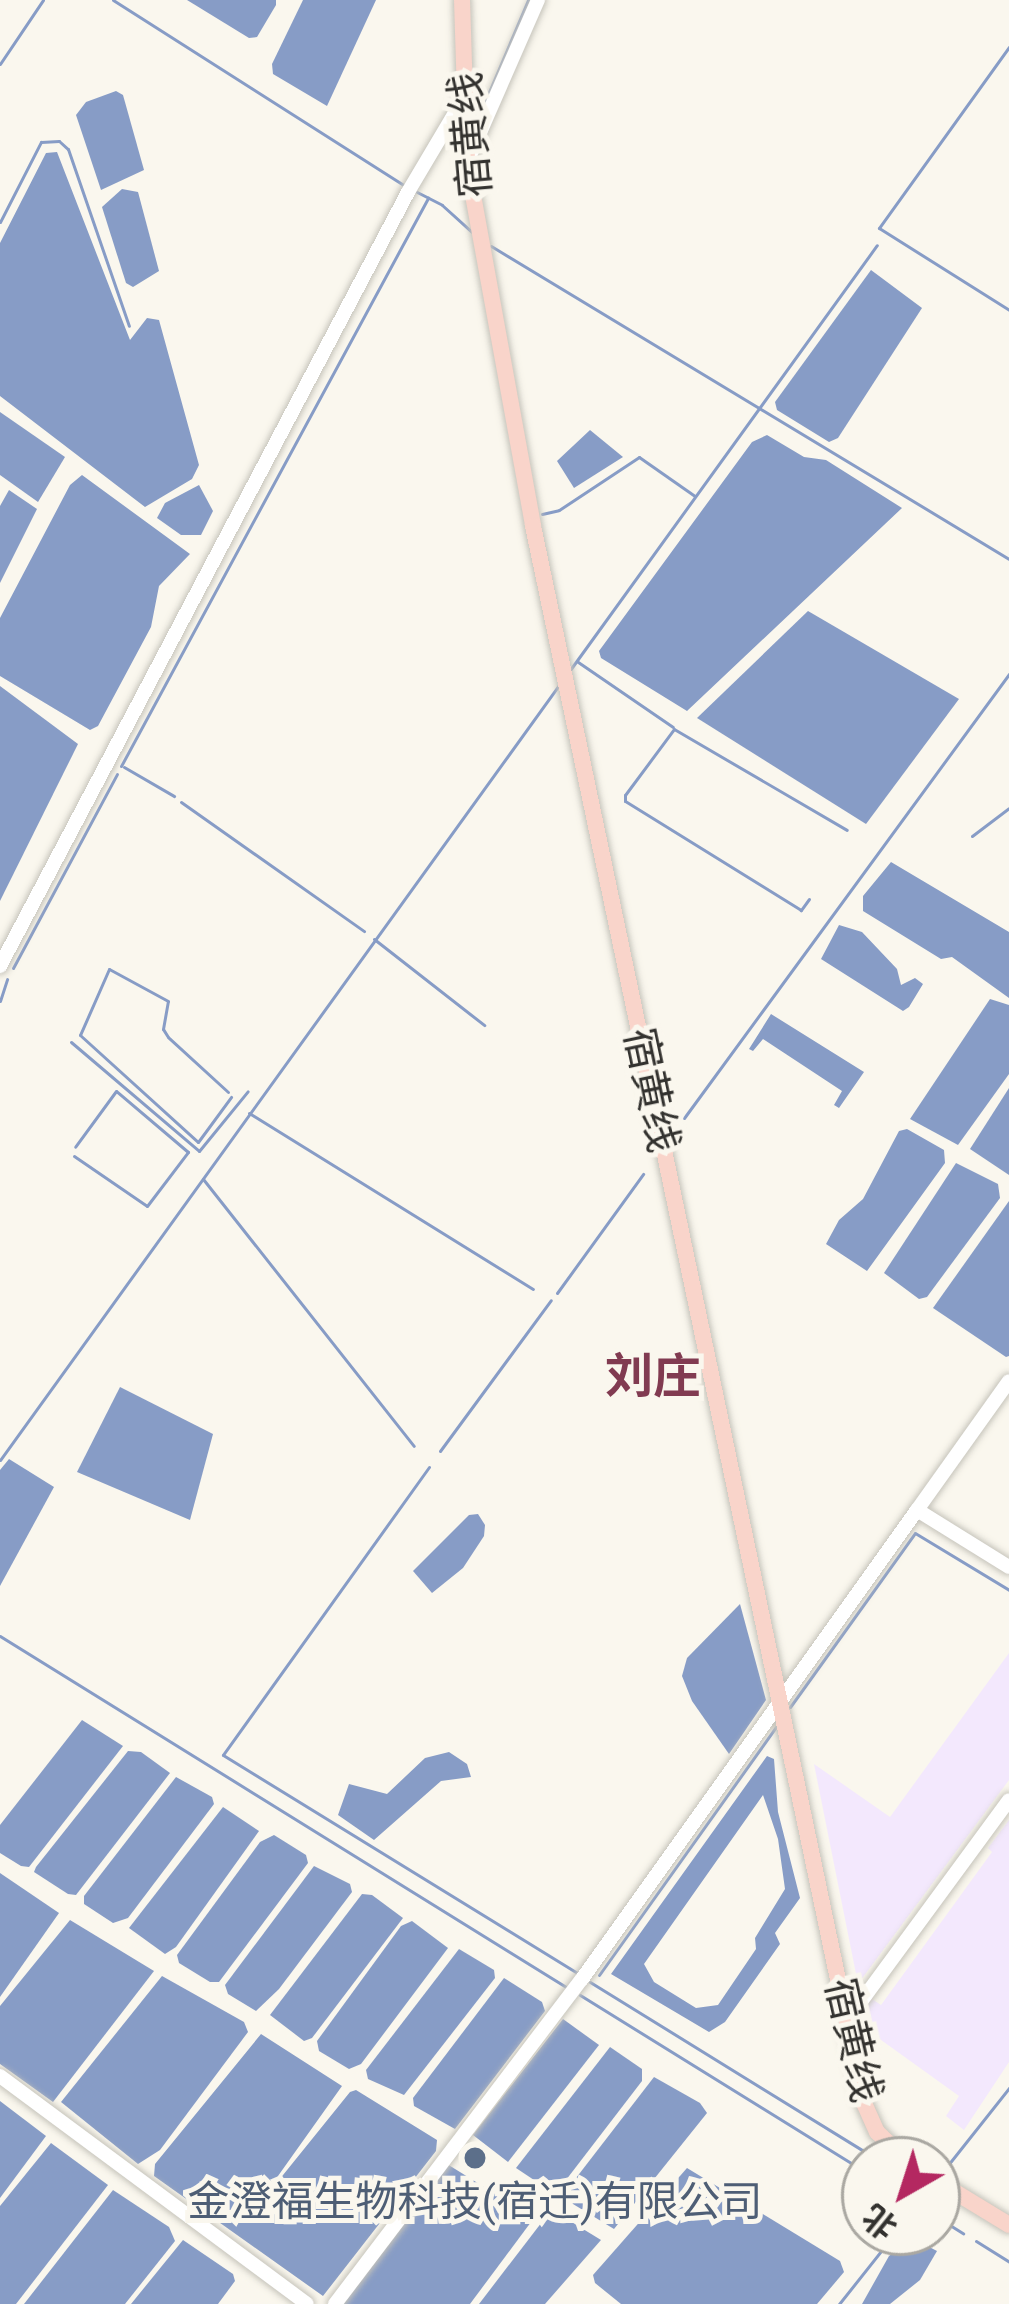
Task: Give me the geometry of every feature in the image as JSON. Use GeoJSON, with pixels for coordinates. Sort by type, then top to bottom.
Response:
{"type":"FeatureCollection","features":[{"type":"Feature","properties":{"kind":"main road","name":"宿黄线"},"geometry":{"type":"LineString","coordinates":[[462,0],[467,161],[533,526],[846,2022],[873,2124],[884,2136]]}},
{"type":"Feature","properties":{"kind":"main road"},"geometry":{"type":"LineString","coordinates":[[961,2196],[1009,2225]]}},
{"type":"Feature","properties":{"kind":"street"},"geometry":{"type":"LineString","coordinates":[[467,161],[538,0]]}},
{"type":"Feature","properties":{"kind":"street"},"geometry":{"type":"LineString","coordinates":[[0,966],[408,192],[465,96]]}},
{"type":"Feature","properties":{"kind":"street"},"geometry":{"type":"LineString","coordinates":[[335,2304],[583,1979],[780,1696],[1009,1382]]}},
{"type":"Feature","properties":{"kind":"street"},"geometry":{"type":"LineString","coordinates":[[917,1510],[1009,1567]]}},
{"type":"Feature","properties":{"kind":"street"},"geometry":{"type":"LineString","coordinates":[[846,2022],[1009,1800]]}},
{"type":"Feature","properties":{"kind":"street"},"geometry":{"type":"LineString","coordinates":[[0,2076],[307,2304]]}},
{"type":"Feature","properties":{"kind":"shaded area"},"geometry":{"type":"Polygon","coordinates":[[[1009,1653],[1009,1780],[858,1984],[814,1764],[890,1817],[1009,1653]]]}},
{"type":"Feature","properties":{"kind":"shaded area"},"geometry":{"type":"Polygon","coordinates":[[[1009,1820],[1009,2062],[964,2130],[946,2116],[959,2096],[856,2022],[872,1999],[881,2005],[992,1852],[988,1848],[1009,1820]]]}},
{"type":"Feature","properties":{"kind":"water"},"geometry":{"type":"Polygon","coordinates":[[[187,0],[276,0],[276,5],[257,37],[249,38],[187,0]]]}},
{"type":"Feature","properties":{"kind":"water"},"geometry":{"type":"Polygon","coordinates":[[[303,0],[376,0],[327,106],[273,74],[272,64],[303,0]]]}},
{"type":"Feature","properties":{"kind":"water"},"geometry":{"type":"Polygon","coordinates":[[[116,91],[123,95],[144,170],[101,190],[76,115],[86,102],[116,91]]]}},
{"type":"Feature","properties":{"kind":"water"},"geometry":{"type":"Polygon","coordinates":[[[57,152],[130,340],[147,318],[159,320],[199,465],[192,479],[145,507],[0,396],[0,243],[46,153],[57,152]]]}},
{"type":"Feature","properties":{"kind":"water"},"geometry":{"type":"Polygon","coordinates":[[[122,189],[138,192],[159,271],[133,287],[126,283],[102,207],[122,189]]]}},
{"type":"Feature","properties":{"kind":"water"},"geometry":{"type":"Polygon","coordinates":[[[871,270],[922,308],[838,438],[829,442],[777,410],[775,402],[871,270]]]}},
{"type":"Feature","properties":{"kind":"water"},"geometry":{"type":"Polygon","coordinates":[[[0,412],[65,457],[38,502],[0,475],[0,412]]]}},
{"type":"Feature","properties":{"kind":"water"},"geometry":{"type":"Polygon","coordinates":[[[590,430],[623,457],[574,488],[557,461],[590,430]]]}},
{"type":"Feature","properties":{"kind":"water"},"geometry":{"type":"Polygon","coordinates":[[[767,435],[804,457],[826,460],[902,508],[687,711],[601,658],[599,651],[752,442],[767,435]]]}},
{"type":"Feature","properties":{"kind":"water"},"geometry":{"type":"Polygon","coordinates":[[[82,475],[190,554],[159,586],[151,627],[98,726],[90,730],[0,676],[0,618],[70,485],[82,475]]]}},
{"type":"Feature","properties":{"kind":"water"},"geometry":{"type":"Polygon","coordinates":[[[199,485],[213,511],[201,535],[181,535],[157,518],[165,503],[199,485]]]}},
{"type":"Feature","properties":{"kind":"water"},"geometry":{"type":"Polygon","coordinates":[[[9,490],[37,509],[0,583],[0,506],[9,490]]]}},
{"type":"Feature","properties":{"kind":"water"},"geometry":{"type":"Polygon","coordinates":[[[808,611],[959,699],[866,824],[697,718],[808,611]]]}},
{"type":"Feature","properties":{"kind":"water"},"geometry":{"type":"Polygon","coordinates":[[[0,686],[78,744],[0,901],[0,686]]]}},
{"type":"Feature","properties":{"kind":"water"},"geometry":{"type":"Polygon","coordinates":[[[891,862],[1009,932],[1009,998],[952,957],[941,959],[863,911],[863,896],[891,862]]]}},
{"type":"Feature","properties":{"kind":"water"},"geometry":{"type":"Polygon","coordinates":[[[839,925],[862,932],[897,969],[901,985],[915,978],[923,984],[909,1007],[903,1011],[821,959],[839,925]]]}},
{"type":"Feature","properties":{"kind":"water"},"geometry":{"type":"Polygon","coordinates":[[[990,999],[1009,1005],[1009,1074],[958,1145],[910,1119],[990,999]]]}},
{"type":"Feature","properties":{"kind":"water"},"geometry":{"type":"Polygon","coordinates":[[[771,1014],[864,1072],[839,1108],[834,1105],[842,1091],[763,1039],[753,1051],[749,1049],[771,1014]]]}},
{"type":"Feature","properties":{"kind":"water"},"geometry":{"type":"Polygon","coordinates":[[[1009,1088],[1009,1175],[970,1149],[1009,1088]]]}},
{"type":"Feature","properties":{"kind":"water"},"geometry":{"type":"Polygon","coordinates":[[[907,1129],[944,1150],[945,1163],[867,1271],[826,1244],[839,1220],[863,1199],[899,1131],[907,1129]]]}},
{"type":"Feature","properties":{"kind":"water"},"geometry":{"type":"Polygon","coordinates":[[[956,1163],[998,1184],[1000,1198],[927,1297],[919,1299],[884,1273],[956,1163]]]}},
{"type":"Feature","properties":{"kind":"water"},"geometry":{"type":"Polygon","coordinates":[[[1009,1201],[1009,1356],[1006,1357],[933,1308],[1009,1201]]]}},
{"type":"Feature","properties":{"kind":"water"},"geometry":{"type":"Polygon","coordinates":[[[120,1387],[213,1434],[190,1520],[77,1472],[120,1387]]]}},
{"type":"Feature","properties":{"kind":"water"},"geometry":{"type":"Polygon","coordinates":[[[9,1459],[54,1487],[0,1586],[0,1470],[9,1459]]]}},
{"type":"Feature","properties":{"kind":"water"},"geometry":{"type":"Polygon","coordinates":[[[478,1514],[485,1525],[484,1536],[463,1568],[432,1593],[413,1571],[469,1515],[478,1514]]]}},
{"type":"Feature","properties":{"kind":"water"},"geometry":{"type":"Polygon","coordinates":[[[740,1604],[766,1700],[729,1754],[692,1701],[682,1676],[687,1658],[740,1604]]]}},
{"type":"Feature","properties":{"kind":"water"},"geometry":{"type":"Polygon","coordinates":[[[82,1720],[123,1746],[29,1867],[21,1866],[0,1853],[0,1825],[82,1720]]]}},
{"type":"Feature","properties":{"kind":"water"},"geometry":{"type":"Polygon","coordinates":[[[128,1751],[141,1752],[170,1773],[76,1895],[68,1894],[34,1872],[36,1867],[128,1751]]]}},
{"type":"Feature","properties":{"kind":"water"},"geometry":{"type":"Polygon","coordinates":[[[449,1752],[467,1764],[471,1777],[441,1781],[374,1840],[338,1815],[349,1784],[387,1794],[425,1758],[449,1752]]]}},
{"type":"Feature","properties":{"kind":"water"},"geometry":{"type":"Polygon","coordinates":[[[767,1756],[774,1759],[778,1812],[800,1898],[775,1933],[780,1944],[725,2022],[709,2032],[611,1974],[767,1756]],[[763,1795],[644,1964],[654,1982],[696,2008],[718,2005],[756,1949],[755,1938],[785,1889],[778,1839],[763,1795]]]}},
{"type":"Feature","properties":{"kind":"water"},"geometry":{"type":"Polygon","coordinates":[[[176,1777],[212,1797],[214,1804],[128,1918],[113,1923],[84,1904],[84,1896],[176,1777]]]}},
{"type":"Feature","properties":{"kind":"water"},"geometry":{"type":"Polygon","coordinates":[[[223,1807],[259,1831],[176,1947],[165,1954],[129,1928],[223,1807]]]}},
{"type":"Feature","properties":{"kind":"water"},"geometry":{"type":"Polygon","coordinates":[[[274,1835],[306,1855],[308,1863],[219,1982],[210,1982],[179,1963],[177,1955],[260,1842],[274,1835]]]}},
{"type":"Feature","properties":{"kind":"water"},"geometry":{"type":"Polygon","coordinates":[[[314,1866],[350,1884],[352,1892],[279,1989],[256,2011],[228,1994],[225,1985],[314,1866]]]}},
{"type":"Feature","properties":{"kind":"water"},"geometry":{"type":"Polygon","coordinates":[[[0,1873],[59,1913],[0,1997],[0,1873]]]}},
{"type":"Feature","properties":{"kind":"water"},"geometry":{"type":"Polygon","coordinates":[[[362,1894],[372,1895],[403,1918],[312,2038],[304,2041],[270,2015],[362,1894]]]}},
{"type":"Feature","properties":{"kind":"water"},"geometry":{"type":"Polygon","coordinates":[[[70,1920],[154,1971],[53,2102],[0,2064],[0,2006],[70,1920]]]}},
{"type":"Feature","properties":{"kind":"water"},"geometry":{"type":"Polygon","coordinates":[[[412,1921],[448,1948],[361,2064],[349,2069],[319,2051],[317,2041],[401,1926],[412,1921]]]}},
{"type":"Feature","properties":{"kind":"water"},"geometry":{"type":"Polygon","coordinates":[[[459,1949],[494,1970],[495,1978],[404,2095],[368,2079],[366,2070],[459,1949]]]}},
{"type":"Feature","properties":{"kind":"water"},"geometry":{"type":"Polygon","coordinates":[[[162,1976],[244,2022],[248,2032],[160,2150],[138,2164],[61,2102],[162,1976]]]}},
{"type":"Feature","properties":{"kind":"water"},"geometry":{"type":"Polygon","coordinates":[[[504,1978],[542,2002],[545,2011],[455,2129],[414,2106],[413,2098],[504,1978]]]}},
{"type":"Feature","properties":{"kind":"water"},"geometry":{"type":"Polygon","coordinates":[[[563,2019],[599,2045],[508,2162],[473,2135],[563,2019]]]}},
{"type":"Feature","properties":{"kind":"water"},"geometry":{"type":"Polygon","coordinates":[[[261,2034],[342,2086],[246,2221],[350,2092],[356,2090],[437,2140],[436,2151],[323,2296],[154,2176],[155,2164],[261,2034]]]}},
{"type":"Feature","properties":{"kind":"water"},"geometry":{"type":"Polygon","coordinates":[[[610,2047],[642,2069],[642,2081],[556,2193],[552,2192],[516,2168],[610,2047]]]}},
{"type":"Feature","properties":{"kind":"water"},"geometry":{"type":"Polygon","coordinates":[[[654,2077],[700,2103],[707,2113],[614,2229],[573,2204],[566,2191],[654,2077]]]}},
{"type":"Feature","properties":{"kind":"water"},"geometry":{"type":"Polygon","coordinates":[[[0,2101],[46,2136],[0,2198],[0,2101]]]}},
{"type":"Feature","properties":{"kind":"water"},"geometry":{"type":"Polygon","coordinates":[[[51,2143],[108,2185],[16,2304],[0,2304],[0,2206],[51,2143]]]}},
{"type":"Feature","properties":{"kind":"water"},"geometry":{"type":"Polygon","coordinates":[[[447,2164],[534,2218],[470,2304],[341,2304],[447,2164]]]}},
{"type":"Feature","properties":{"kind":"water"},"geometry":{"type":"Polygon","coordinates":[[[687,2168],[840,2261],[844,2272],[817,2304],[621,2304],[595,2283],[593,2275],[687,2168]]]}},
{"type":"Feature","properties":{"kind":"water"},"geometry":{"type":"Polygon","coordinates":[[[113,2190],[169,2227],[175,2241],[125,2304],[24,2304],[113,2190]]]}},
{"type":"Feature","properties":{"kind":"water"},"geometry":{"type":"Polygon","coordinates":[[[557,2213],[601,2240],[545,2304],[479,2304],[545,2218],[557,2213]]]}},
{"type":"Feature","properties":{"kind":"water"},"geometry":{"type":"Polygon","coordinates":[[[183,2240],[233,2274],[235,2281],[218,2304],[131,2304],[183,2240]]]}},
{"type":"Feature","properties":{"kind":"water"},"geometry":{"type":"Polygon","coordinates":[[[889,2256],[934,2256],[920,2280],[890,2304],[862,2304],[889,2256]]]}},
{"type":"Feature","properties":{"kind":"waterway"},"geometry":{"type":"LineString","coordinates":[[0,64],[43,0]]}},
{"type":"Feature","properties":{"kind":"waterway"},"geometry":{"type":"LineString","coordinates":[[113,0],[403,185]]}},
{"type":"Feature","properties":{"kind":"waterway"},"geometry":{"type":"LineString","coordinates":[[475,125],[528,0]]}},
{"type":"Feature","properties":{"kind":"waterway"},"geometry":{"type":"LineString","coordinates":[[1009,47],[879,228],[1009,310]]}},
{"type":"Feature","properties":{"kind":"waterway"},"geometry":{"type":"LineString","coordinates":[[0,222],[41,142],[59,141],[68,149],[129,326]]}},
{"type":"Feature","properties":{"kind":"waterway"},"geometry":{"type":"LineString","coordinates":[[417,192],[442,205],[472,232]]}},
{"type":"Feature","properties":{"kind":"waterway"},"geometry":{"type":"LineString","coordinates":[[121,766],[428,198]]}},
{"type":"Feature","properties":{"kind":"waterway"},"geometry":{"type":"LineString","coordinates":[[570,670],[877,245]]}},
{"type":"Feature","properties":{"kind":"waterway"},"geometry":{"type":"LineString","coordinates":[[491,246],[1009,559]]}},
{"type":"Feature","properties":{"kind":"waterway"},"geometry":{"type":"LineString","coordinates":[[542,514],[559,510],[639,457],[695,496]]}},
{"type":"Feature","properties":{"kind":"waterway"},"geometry":{"type":"LineString","coordinates":[[578,662],[673,727]]}},
{"type":"Feature","properties":{"kind":"waterway"},"geometry":{"type":"LineString","coordinates":[[684,1118],[1009,674]]}},
{"type":"Feature","properties":{"kind":"waterway"},"geometry":{"type":"LineString","coordinates":[[0,1460],[559,685]]}},
{"type":"Feature","properties":{"kind":"waterway"},"geometry":{"type":"LineString","coordinates":[[809,899],[801,910],[625,801],[625,795],[674,729],[847,830]]}},
{"type":"Feature","properties":{"kind":"waterway"},"geometry":{"type":"LineString","coordinates":[[124,767],[174,796]]}},
{"type":"Feature","properties":{"kind":"waterway"},"geometry":{"type":"LineString","coordinates":[[13,968],[117,774]]}},
{"type":"Feature","properties":{"kind":"waterway"},"geometry":{"type":"LineString","coordinates":[[181,802],[364,931]]}},
{"type":"Feature","properties":{"kind":"waterway"},"geometry":{"type":"LineString","coordinates":[[972,836],[1009,808]]}},
{"type":"Feature","properties":{"kind":"waterway"},"geometry":{"type":"LineString","coordinates":[[374,939],[484,1025]]}},
{"type":"Feature","properties":{"kind":"waterway"},"geometry":{"type":"LineString","coordinates":[[228,1092],[168,1037],[163,1029],[168,1001],[109,969],[80,1035],[198,1142],[231,1097]]}},
{"type":"Feature","properties":{"kind":"waterway"},"geometry":{"type":"LineString","coordinates":[[0,1001],[7,979]]}},
{"type":"Feature","properties":{"kind":"waterway"},"geometry":{"type":"LineString","coordinates":[[71,1042],[199,1151],[248,1091]]}},
{"type":"Feature","properties":{"kind":"waterway"},"geometry":{"type":"LineString","coordinates":[[74,1156],[147,1206],[188,1152],[116,1091],[75,1147]]}},
{"type":"Feature","properties":{"kind":"waterway"},"geometry":{"type":"LineString","coordinates":[[249,1113],[533,1289]]}},
{"type":"Feature","properties":{"kind":"waterway"},"geometry":{"type":"LineString","coordinates":[[557,1293],[643,1174]]}},
{"type":"Feature","properties":{"kind":"waterway"},"geometry":{"type":"LineString","coordinates":[[203,1179],[414,1446]]}},
{"type":"Feature","properties":{"kind":"waterway"},"geometry":{"type":"LineString","coordinates":[[440,1451],[551,1300]]}},
{"type":"Feature","properties":{"kind":"waterway"},"geometry":{"type":"LineString","coordinates":[[429,1467],[223,1755],[577,1973]]}},
{"type":"Feature","properties":{"kind":"waterway"},"geometry":{"type":"LineString","coordinates":[[790,1707],[915,1533],[1009,1590]]}},
{"type":"Feature","properties":{"kind":"waterway"},"geometry":{"type":"LineString","coordinates":[[0,1636],[566,1987]]}},
{"type":"Feature","properties":{"kind":"waterway"},"geometry":{"type":"LineString","coordinates":[[599,1975],[776,1727]]}},
{"type":"Feature","properties":{"kind":"waterway"},"geometry":{"type":"LineString","coordinates":[[590,1982],[841,2137]]}},
{"type":"Feature","properties":{"kind":"waterway"},"geometry":{"type":"LineString","coordinates":[[580,1995],[841,2157]]}},
{"type":"Feature","properties":{"kind":"waterway"},"geometry":{"type":"LineString","coordinates":[[961,2149],[1009,2088]]}},
{"type":"Feature","properties":{"kind":"waterway"},"geometry":{"type":"LineString","coordinates":[[976,2241],[1009,2262]]}},
{"type":"Feature","properties":{"kind":"waterway"},"geometry":{"type":"LineString","coordinates":[[839,2304],[877,2256]]}},
{"type":"Feature","properties":{"kind":"place","name":"金澄福生物科技(宿迁)有限公司"},"geometry":{"type":"Point","coordinates":[475,2158]}},
{"type":"Feature","properties":{"kind":"district","name":"刘庄"},"geometry":{"type":"Point","coordinates":[653,1377]}}]}
